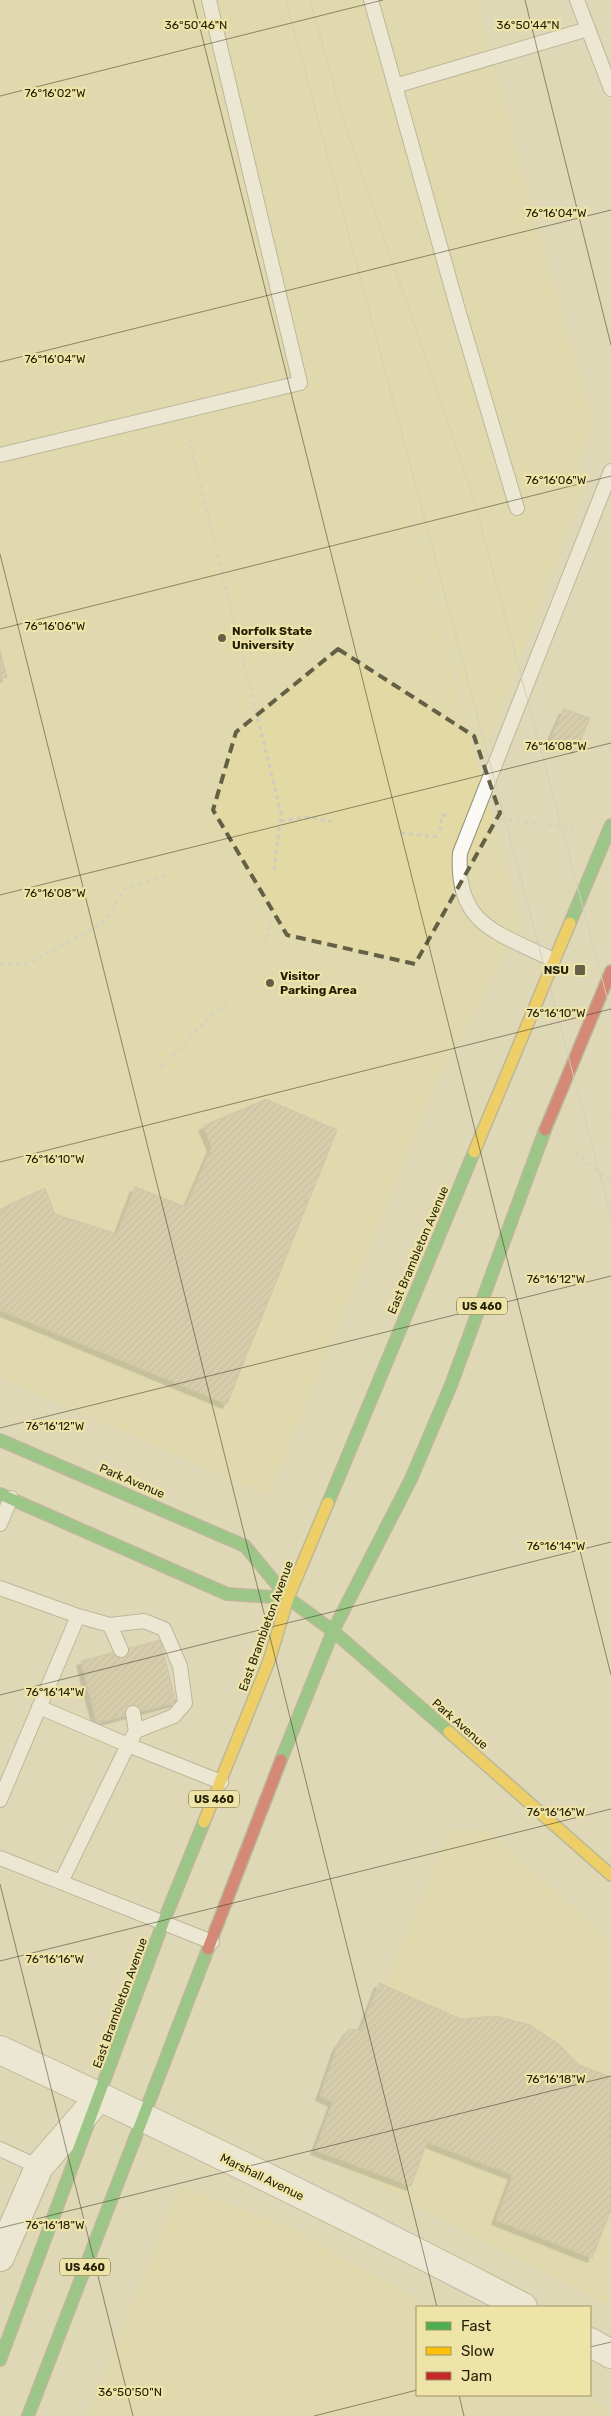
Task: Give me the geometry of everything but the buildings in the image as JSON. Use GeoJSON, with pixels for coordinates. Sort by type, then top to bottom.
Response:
{"type":"FeatureCollection","features":[{"type":"Feature","properties":{"kind":"main road","name":"East Brambleton Avenue"},"geometry":{"type":"LineString","coordinates":[[0,2360],[163,1923],[269,1662],[288,1598],[611,825]]}},
{"type":"Feature","properties":{"kind":"main road","name":"US 460"},"geometry":{"type":"LineString","coordinates":[[28,2416],[142,2118],[333,1631],[411,1479],[444,1402],[482,1306],[543,1135],[611,971]]}},
{"type":"Feature","properties":{"kind":"main road","name":"Park Avenue"},"geometry":{"type":"LineString","coordinates":[[0,1440],[129,1494],[245,1546],[288,1598],[333,1631],[611,1875]]}},
{"type":"Feature","properties":{"kind":"main road"},"geometry":{"type":"LineString","coordinates":[[5,1496],[227,1594],[288,1598]]}},
{"type":"Feature","properties":{"kind":"street","name":"Marshall Avenue"},"geometry":{"type":"LineString","coordinates":[[0,2050],[100,2096],[426,2256],[521,2306]]}},
{"type":"Feature","properties":{"kind":"street"},"geometry":{"type":"LineString","coordinates":[[0,2257],[39,2167],[100,2096]]}},
{"type":"Feature","properties":{"kind":"street"},"geometry":{"type":"LineString","coordinates":[[591,2343],[611,2354]]}},
{"type":"Feature","properties":{"kind":"lane"},"geometry":{"type":"LineString","coordinates":[[0,455],[300,383],[209,0]]}},
{"type":"Feature","properties":{"kind":"lane"},"geometry":{"type":"LineString","coordinates":[[371,0],[458,310],[517,508]]}},
{"type":"Feature","properties":{"kind":"lane"},"geometry":{"type":"LineString","coordinates":[[577,0],[611,89]]}},
{"type":"Feature","properties":{"kind":"lane"},"geometry":{"type":"LineString","coordinates":[[395,86],[588,30]]}},
{"type":"Feature","properties":{"kind":"lane"},"geometry":{"type":"LineString","coordinates":[[554,960],[478,920],[464,899],[460,886],[460,853],[611,471]]}},
{"type":"Feature","properties":{"kind":"lane"},"geometry":{"type":"LineString","coordinates":[[0,1524],[5,1496]]}},
{"type":"Feature","properties":{"kind":"lane"},"geometry":{"type":"LineString","coordinates":[[0,1588],[78,1616],[110,1625],[144,1621],[164,1629],[180,1666],[185,1704],[174,1716],[136,1731]]}},
{"type":"Feature","properties":{"kind":"lane"},"geometry":{"type":"LineString","coordinates":[[0,1800],[78,1616]]}},
{"type":"Feature","properties":{"kind":"lane"},"geometry":{"type":"LineString","coordinates":[[110,1625],[121,1650]]}},
{"type":"Feature","properties":{"kind":"lane"},"geometry":{"type":"LineString","coordinates":[[39,1707],[220,1782]]}},
{"type":"Feature","properties":{"kind":"lane"},"geometry":{"type":"LineString","coordinates":[[60,1882],[136,1731],[134,1713]]}},
{"type":"Feature","properties":{"kind":"lane"},"geometry":{"type":"LineString","coordinates":[[0,1858],[212,1942]]}},
{"type":"Feature","properties":{"kind":"lane"},"geometry":{"type":"LineString","coordinates":[[0,2149],[39,2167]]}},
{"type":"Feature","properties":{"kind":"path"},"geometry":{"type":"LineString","coordinates":[[189,438],[281,813],[274,872]]}},
{"type":"Feature","properties":{"kind":"path"},"geometry":{"type":"LineString","coordinates":[[401,833],[439,838],[442,815],[450,815]]}},
{"type":"Feature","properties":{"kind":"path"},"geometry":{"type":"LineString","coordinates":[[281,821],[305,817],[337,822]]}},
{"type":"Feature","properties":{"kind":"path"},"geometry":{"type":"LineString","coordinates":[[494,819],[574,828]]}},
{"type":"Feature","properties":{"kind":"path"},"geometry":{"type":"LineString","coordinates":[[0,964],[24,964],[35,960],[99,925],[110,914],[124,889],[165,875]]}},
{"type":"Feature","properties":{"kind":"path"},"geometry":{"type":"LineString","coordinates":[[263,946],[272,918]]}},
{"type":"Feature","properties":{"kind":"path"},"geometry":{"type":"LineString","coordinates":[[160,1067],[226,1001]]}},
{"type":"Feature","properties":{"kind":"path"},"geometry":{"type":"LineString","coordinates":[[575,1153],[611,1181]]}},
{"type":"Feature","properties":{"kind":"highlighted area"},"geometry":{"type":"Polygon","coordinates":[[[338,649],[474,736],[500,813],[415,964],[287,935],[213,810],[236,732],[338,649]]]}},
{"type":"Feature","properties":{"kind":"shaded area","name":"Norfolk State University"},"geometry":{"type":"Polygon","coordinates":[[[0,0],[477,0],[541,241],[593,420],[579,465],[581,471],[588,478],[482,761],[341,253],[521,924],[434,1088],[269,1496],[0,1378],[0,0]]]}},
{"type":"Feature","properties":{"kind":"shaded area"},"geometry":{"type":"Polygon","coordinates":[[[450,1830],[486,1830],[611,1941],[611,2308],[315,2152],[450,1830]]]}},
{"type":"Feature","properties":{"kind":"shaded area"},"geometry":{"type":"Polygon","coordinates":[[[180,2186],[288,2226],[428,2306],[416,2306],[416,2396],[587,2396],[611,2410],[611,2416],[86,2416],[180,2186]]]}},
{"type":"Feature","properties":{"kind":"tram line"},"geometry":{"type":"LineString","coordinates":[[286,0],[611,1216]]}},
{"type":"Feature","properties":{"kind":"tram line"},"geometry":{"type":"LineString","coordinates":[[310,0],[345,125],[471,489],[611,1012]]}},
{"type":"Feature","properties":{"kind":"traffic: fast"},"geometry":{"type":"LineString","coordinates":[[570,923],[611,825]]}},
{"type":"Feature","properties":{"kind":"traffic: fast"},"geometry":{"type":"LineString","coordinates":[[281,1760],[333,1631],[411,1479],[451,1385],[545,1130]]}},
{"type":"Feature","properties":{"kind":"traffic: fast"},"geometry":{"type":"LineString","coordinates":[[328,1503],[474,1152]]}},
{"type":"Feature","properties":{"kind":"traffic: fast"},"geometry":{"type":"LineString","coordinates":[[0,1440],[245,1546],[288,1598],[333,1631],[449,1732]]}},
{"type":"Feature","properties":{"kind":"traffic: fast"},"geometry":{"type":"LineString","coordinates":[[0,1494],[227,1594],[288,1598]]}},
{"type":"Feature","properties":{"kind":"traffic: fast"},"geometry":{"type":"LineString","coordinates":[[0,2360],[163,1923],[204,1822]]}},
{"type":"Feature","properties":{"kind":"traffic: fast"},"geometry":{"type":"LineString","coordinates":[[28,2416],[208,1949]]}},
{"type":"Feature","properties":{"kind":"traffic: slow"},"geometry":{"type":"LineString","coordinates":[[474,1152],[570,923]]}},
{"type":"Feature","properties":{"kind":"traffic: slow"},"geometry":{"type":"LineString","coordinates":[[204,1822],[269,1661],[288,1598],[328,1503]]}},
{"type":"Feature","properties":{"kind":"traffic: slow"},"geometry":{"type":"LineString","coordinates":[[449,1732],[611,1875]]}},
{"type":"Feature","properties":{"kind":"traffic: jam"},"geometry":{"type":"LineString","coordinates":[[545,1130],[611,971]]}},
{"type":"Feature","properties":{"kind":"traffic: jam"},"geometry":{"type":"LineString","coordinates":[[208,1949],[281,1760]]}},
{"type":"Feature","properties":{"kind":"place","name":"Norfolk State University"},"geometry":{"type":"Point","coordinates":[222,638]}},
{"type":"Feature","properties":{"kind":"place","name":"NSU"},"geometry":{"type":"Point","coordinates":[580,970]}},
{"type":"Feature","properties":{"kind":"place","name":"Visitor Parking Area"},"geometry":{"type":"Point","coordinates":[270,983]}}]}
